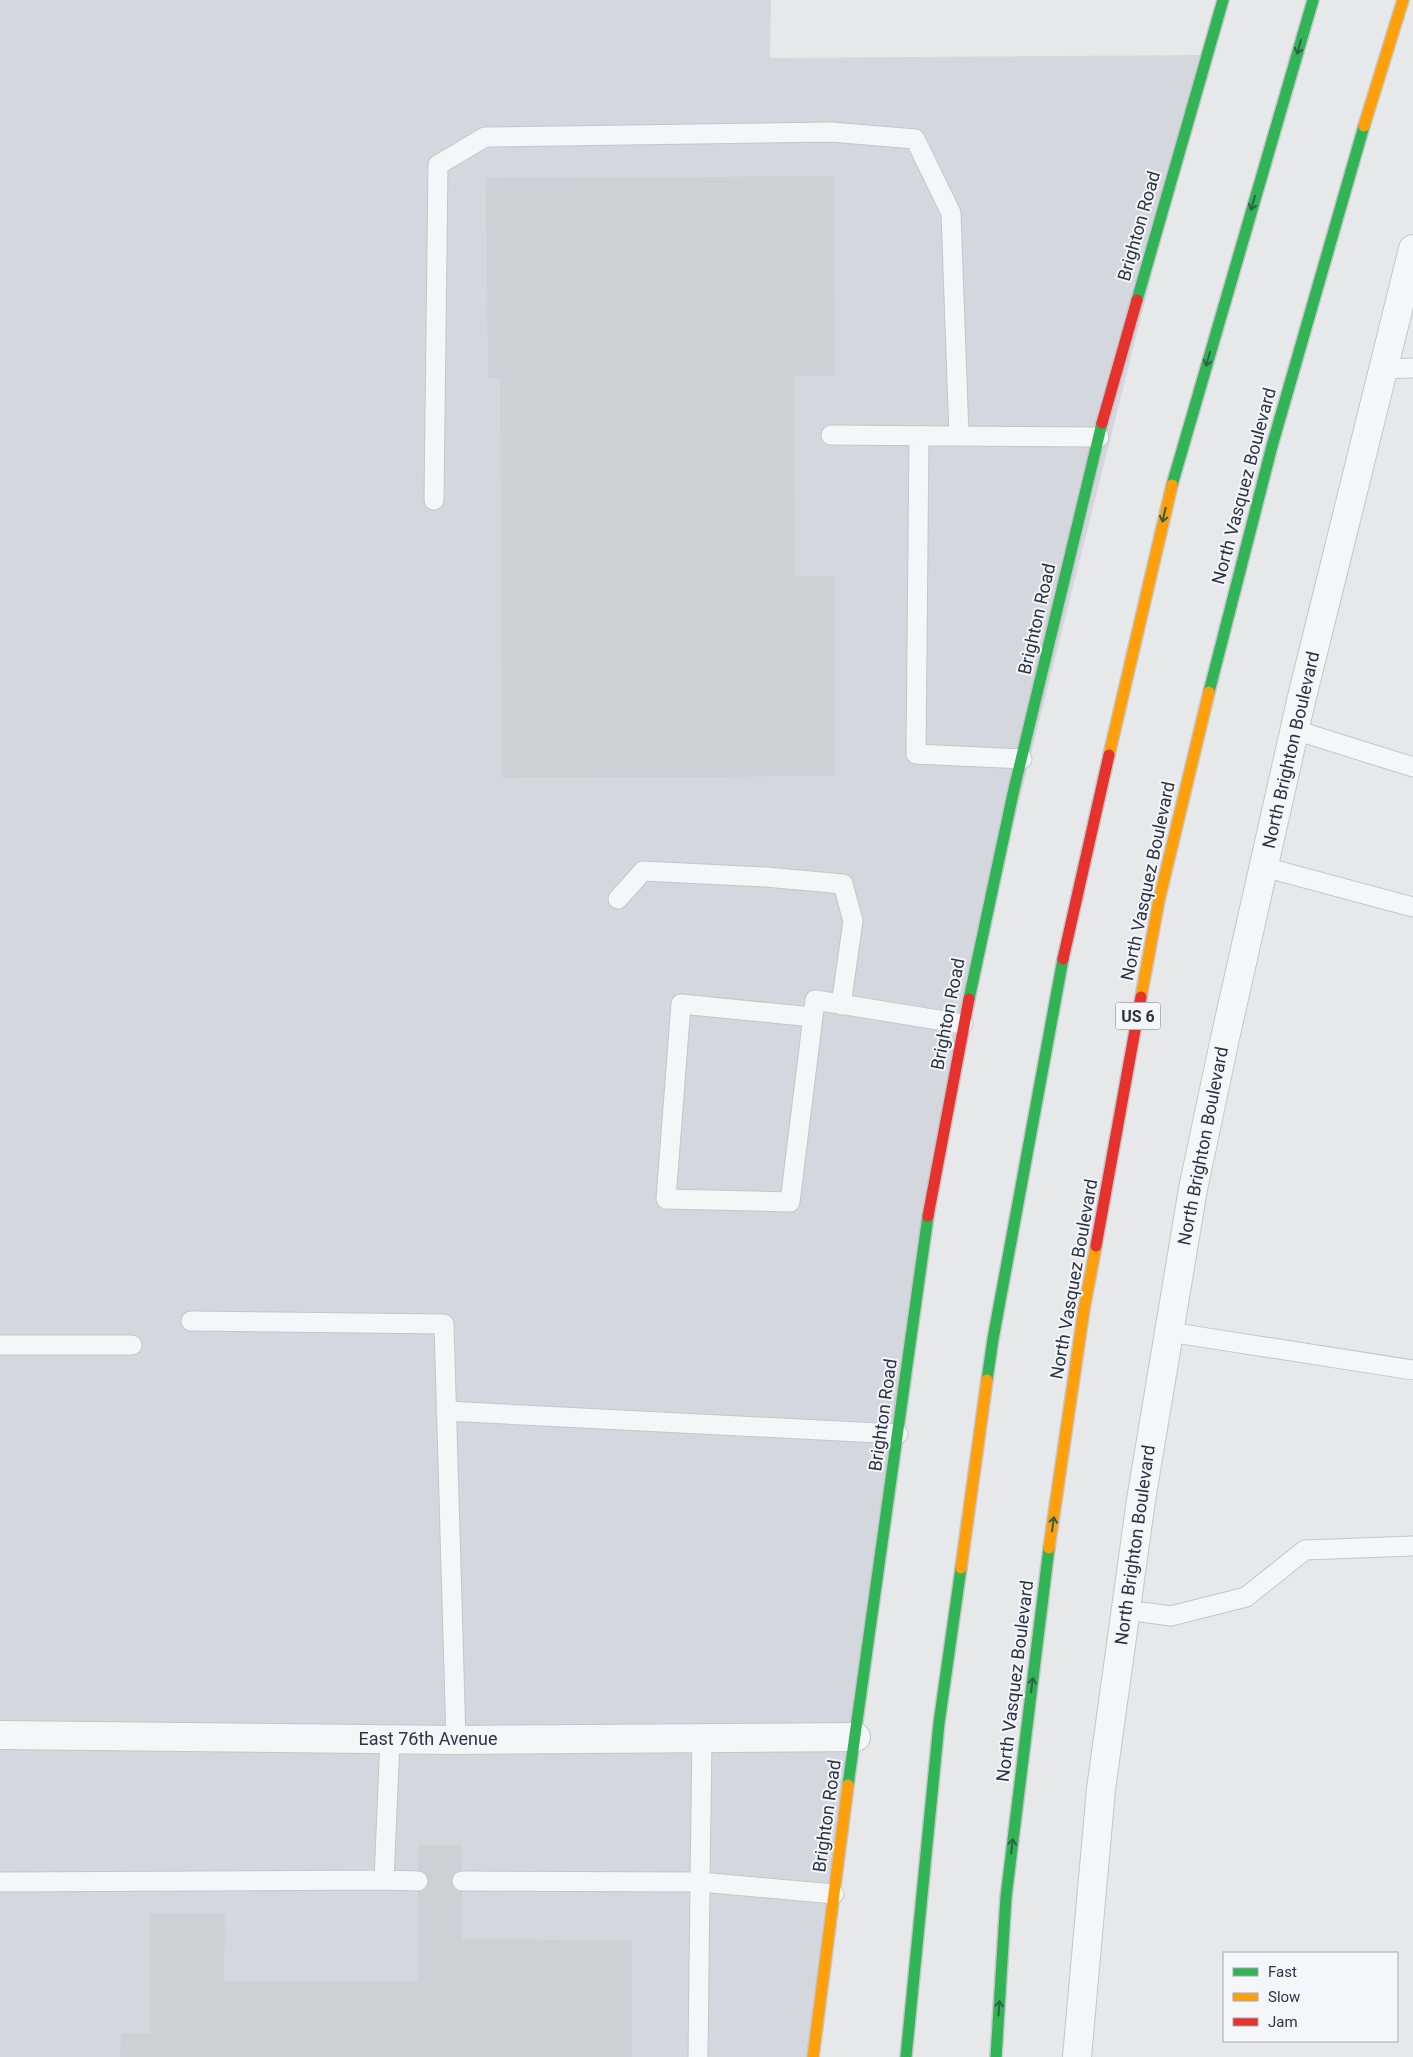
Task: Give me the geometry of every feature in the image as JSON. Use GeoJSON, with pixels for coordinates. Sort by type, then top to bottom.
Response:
{"type":"FeatureCollection","features":[{"type":"Feature","properties":{"kind":"main road","name":"Brighton Road"},"geometry":{"type":"LineString","coordinates":[[813,2057],[926,1229],[963,1024],[1022,759],[1108,399],[1223,0]]}},
{"type":"Feature","properties":{"kind":"main road"},"geometry":{"type":"LineString","coordinates":[[906,2057],[939,1723],[993,1339],[1067,938],[1173,479],[1312,0]]}},
{"type":"Feature","properties":{"kind":"main road","name":"North Vasquez Boulevard"},"geometry":{"type":"LineString","coordinates":[[996,2057],[1006,1897],[1047,1559],[1084,1309],[1159,900],[1224,627],[1272,446],[1343,194],[1403,0]]}},
{"type":"Feature","properties":{"kind":"street","name":"North Brighton Boulevard"},"geometry":{"type":"LineString","coordinates":[[1077,2057],[1101,1789],[1140,1500],[1195,1179],[1295,730],[1413,249]]}},
{"type":"Feature","properties":{"kind":"street","name":"East 76th Avenue"},"geometry":{"type":"LineString","coordinates":[[0,1735],[390,1740],[856,1736]]}},
{"type":"Feature","properties":{"kind":"lane"},"geometry":{"type":"LineString","coordinates":[[434,500],[438,165],[484,137],[831,132],[915,139],[951,213],[959,436]]}},
{"type":"Feature","properties":{"kind":"lane"},"geometry":{"type":"LineString","coordinates":[[1383,369],[1413,368]]}},
{"type":"Feature","properties":{"kind":"lane"},"geometry":{"type":"LineString","coordinates":[[831,435],[1099,436]]}},
{"type":"Feature","properties":{"kind":"lane"},"geometry":{"type":"LineString","coordinates":[[919,436],[916,754],[1022,759]]}},
{"type":"Feature","properties":{"kind":"lane"},"geometry":{"type":"LineString","coordinates":[[1295,730],[1413,767]]}},
{"type":"Feature","properties":{"kind":"lane"},"geometry":{"type":"LineString","coordinates":[[1264,867],[1413,907]]}},
{"type":"Feature","properties":{"kind":"lane"},"geometry":{"type":"LineString","coordinates":[[618,899],[643,871],[766,877],[843,884],[853,921],[841,1005]]}},
{"type":"Feature","properties":{"kind":"lane"},"geometry":{"type":"LineString","coordinates":[[812,1017],[681,1004],[666,1199],[790,1202],[815,1000],[963,1024]]}},
{"type":"Feature","properties":{"kind":"lane"},"geometry":{"type":"LineString","coordinates":[[191,1321],[444,1324],[456,1740]]}},
{"type":"Feature","properties":{"kind":"lane"},"geometry":{"type":"LineString","coordinates":[[1169,1332],[1413,1370]]}},
{"type":"Feature","properties":{"kind":"lane"},"geometry":{"type":"LineString","coordinates":[[0,1345],[132,1345]]}},
{"type":"Feature","properties":{"kind":"lane"},"geometry":{"type":"LineString","coordinates":[[446,1411],[898,1434]]}},
{"type":"Feature","properties":{"kind":"lane"},"geometry":{"type":"LineString","coordinates":[[1126,1610],[1171,1616],[1246,1597],[1305,1550],[1413,1546]]}},
{"type":"Feature","properties":{"kind":"lane"},"geometry":{"type":"LineString","coordinates":[[698,2057],[702,1738]]}},
{"type":"Feature","properties":{"kind":"lane"},"geometry":{"type":"LineString","coordinates":[[384,1880],[390,1740]]}},
{"type":"Feature","properties":{"kind":"lane"},"geometry":{"type":"LineString","coordinates":[[0,1882],[418,1881]]}},
{"type":"Feature","properties":{"kind":"lane"},"geometry":{"type":"LineString","coordinates":[[462,1881],[700,1882],[834,1894]]}},
{"type":"Feature","properties":{"kind":"shaded area"},"geometry":{"type":"Polygon","coordinates":[[[0,0],[771,0],[770,58],[1207,55],[963,1024],[813,2057],[0,2057],[0,0]]]}},
{"type":"Feature","properties":{"kind":"building"},"geometry":{"type":"Polygon","coordinates":[[[834,176],[835,376],[794,376],[795,576],[835,576],[835,776],[502,778],[500,378],[488,378],[486,178],[834,176]]]}},
{"type":"Feature","properties":{"kind":"building"},"geometry":{"type":"Polygon","coordinates":[[[418,1845],[462,1845],[462,1939],[632,1940],[632,2057],[120,2057],[121,2033],[150,2033],[150,1913],[225,1913],[224,1981],[418,1981],[418,1845]]]}},
{"type":"Feature","properties":{"kind":"traffic: fast"},"geometry":{"type":"LineString","coordinates":[[1137,300],[1223,0]]}},
{"type":"Feature","properties":{"kind":"traffic: fast"},"geometry":{"type":"LineString","coordinates":[[1172,485],[1313,0]]}},
{"type":"Feature","properties":{"kind":"traffic: fast"},"geometry":{"type":"LineString","coordinates":[[1209,692],[1272,446],[1364,126]]}},
{"type":"Feature","properties":{"kind":"traffic: fast"},"geometry":{"type":"LineString","coordinates":[[969,999],[1014,789],[1102,423]]}},
{"type":"Feature","properties":{"kind":"traffic: fast"},"geometry":{"type":"LineString","coordinates":[[987,1380],[1063,959]]}},
{"type":"Feature","properties":{"kind":"traffic: fast"},"geometry":{"type":"LineString","coordinates":[[848,1785],[928,1216]]}},
{"type":"Feature","properties":{"kind":"traffic: fast"},"geometry":{"type":"LineString","coordinates":[[996,2057],[1006,1897],[1049,1548]]}},
{"type":"Feature","properties":{"kind":"traffic: fast"},"geometry":{"type":"LineString","coordinates":[[906,2057],[939,1723],[961,1568]]}},
{"type":"Feature","properties":{"kind":"traffic: slow"},"geometry":{"type":"LineString","coordinates":[[1364,126],[1403,0]]}},
{"type":"Feature","properties":{"kind":"traffic: slow"},"geometry":{"type":"LineString","coordinates":[[1109,755],[1172,485]]}},
{"type":"Feature","properties":{"kind":"traffic: slow"},"geometry":{"type":"LineString","coordinates":[[1141,997],[1159,900],[1209,692]]}},
{"type":"Feature","properties":{"kind":"traffic: slow"},"geometry":{"type":"LineString","coordinates":[[1049,1548],[1084,1309],[1096,1246]]}},
{"type":"Feature","properties":{"kind":"traffic: slow"},"geometry":{"type":"LineString","coordinates":[[961,1568],[987,1380]]}},
{"type":"Feature","properties":{"kind":"traffic: slow"},"geometry":{"type":"LineString","coordinates":[[813,2057],[848,1785]]}},
{"type":"Feature","properties":{"kind":"traffic: jam"},"geometry":{"type":"LineString","coordinates":[[1102,423],[1137,300]]}},
{"type":"Feature","properties":{"kind":"traffic: jam"},"geometry":{"type":"LineString","coordinates":[[1063,959],[1109,755]]}},
{"type":"Feature","properties":{"kind":"traffic: jam"},"geometry":{"type":"LineString","coordinates":[[1096,1246],[1141,997]]}},
{"type":"Feature","properties":{"kind":"traffic: jam"},"geometry":{"type":"LineString","coordinates":[[928,1216],[969,999]]}}]}
